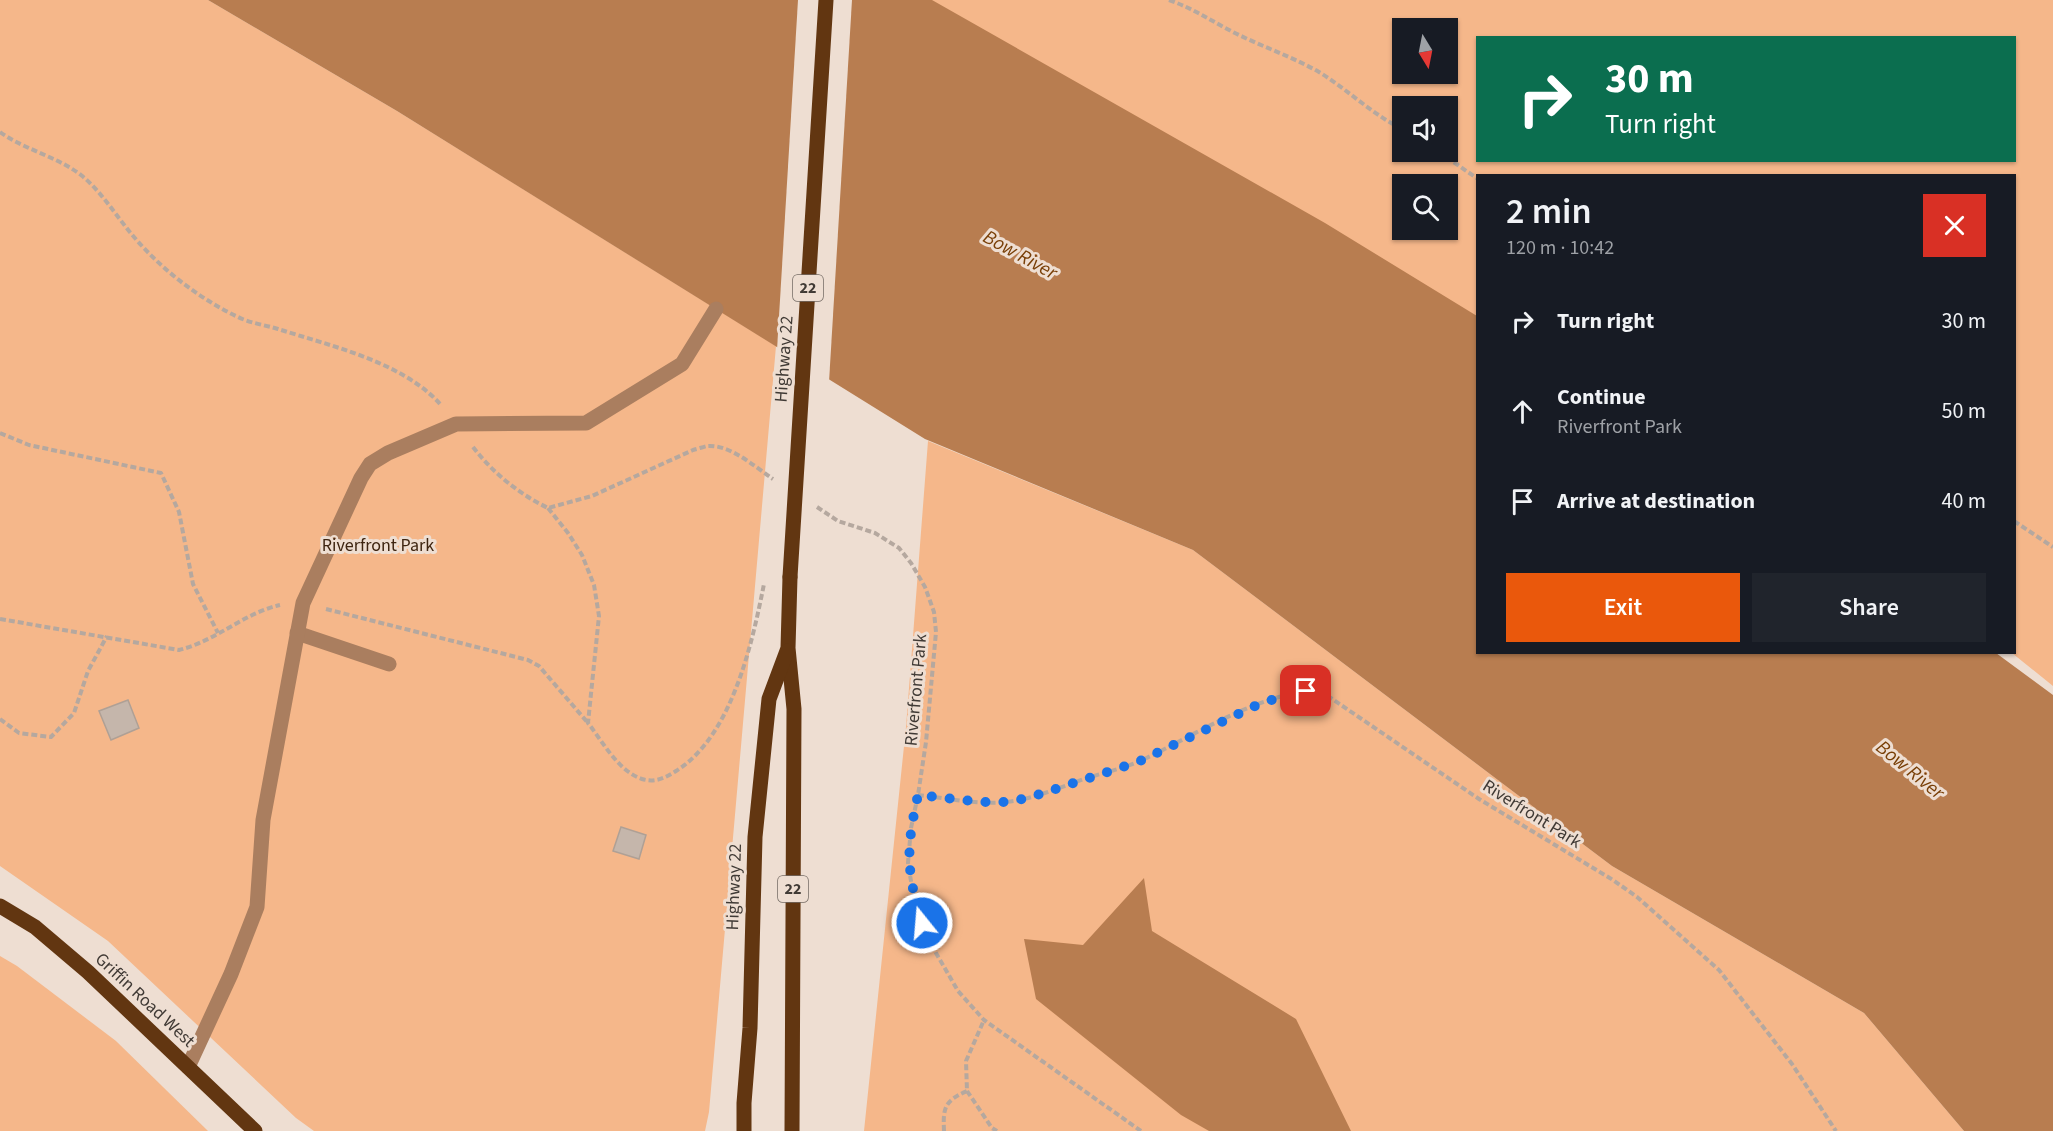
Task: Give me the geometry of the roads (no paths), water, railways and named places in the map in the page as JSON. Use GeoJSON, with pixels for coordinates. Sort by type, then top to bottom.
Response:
{"type":"FeatureCollection","features":[{"type":"Feature","properties":{"kind":"main road","name":"Highway 22"},"geometry":{"type":"LineString","coordinates":[[792,1131],[794,709],[788,648],[790,577],[826,0]]}},
{"type":"Feature","properties":{"kind":"main road","name":"Highway 22"},"geometry":{"type":"LineString","coordinates":[[744,1131],[750,1028],[755,837],[769,699],[788,648]]}},
{"type":"Feature","properties":{"kind":"main road","name":"Griffin Road West"},"geometry":{"type":"LineString","coordinates":[[0,906],[35,927],[88,972],[255,1131]]}},
{"type":"Feature","properties":{"kind":"main road"},"geometry":{"type":"LineString","coordinates":[[734,1131],[744,1103]]}},
{"type":"Feature","properties":{"kind":"lane"},"geometry":{"type":"LineString","coordinates":[[188,1067],[231,974],[257,907],[263,820],[303,603],[361,478],[370,464],[388,453],[456,424],[586,423],[682,364],[716,309]]}},
{"type":"Feature","properties":{"kind":"lane"},"geometry":{"type":"LineString","coordinates":[[297,633],[389,664]]}},
{"type":"Feature","properties":{"kind":"water","name":"Bow River"},"geometry":{"type":"Polygon","coordinates":[[[208,0],[932,0],[1325,223],[1476,315],[1476,654],[1997,654],[2053,695],[2053,1131],[1964,1131],[1864,1013],[1612,866],[1193,550],[925,439],[397,111],[208,0]]]}},
{"type":"Feature","properties":{"kind":"water"},"geometry":{"type":"Polygon","coordinates":[[[1144,878],[1152,931],[1296,1019],[1351,1131],[1209,1131],[1181,1115],[1036,999],[1024,939],[1083,945],[1144,878]]]}},
{"type":"Feature","properties":{"kind":"park label","name":"Riverfront Park"},"geometry":{"type":"Point","coordinates":[378,545]}}]}
